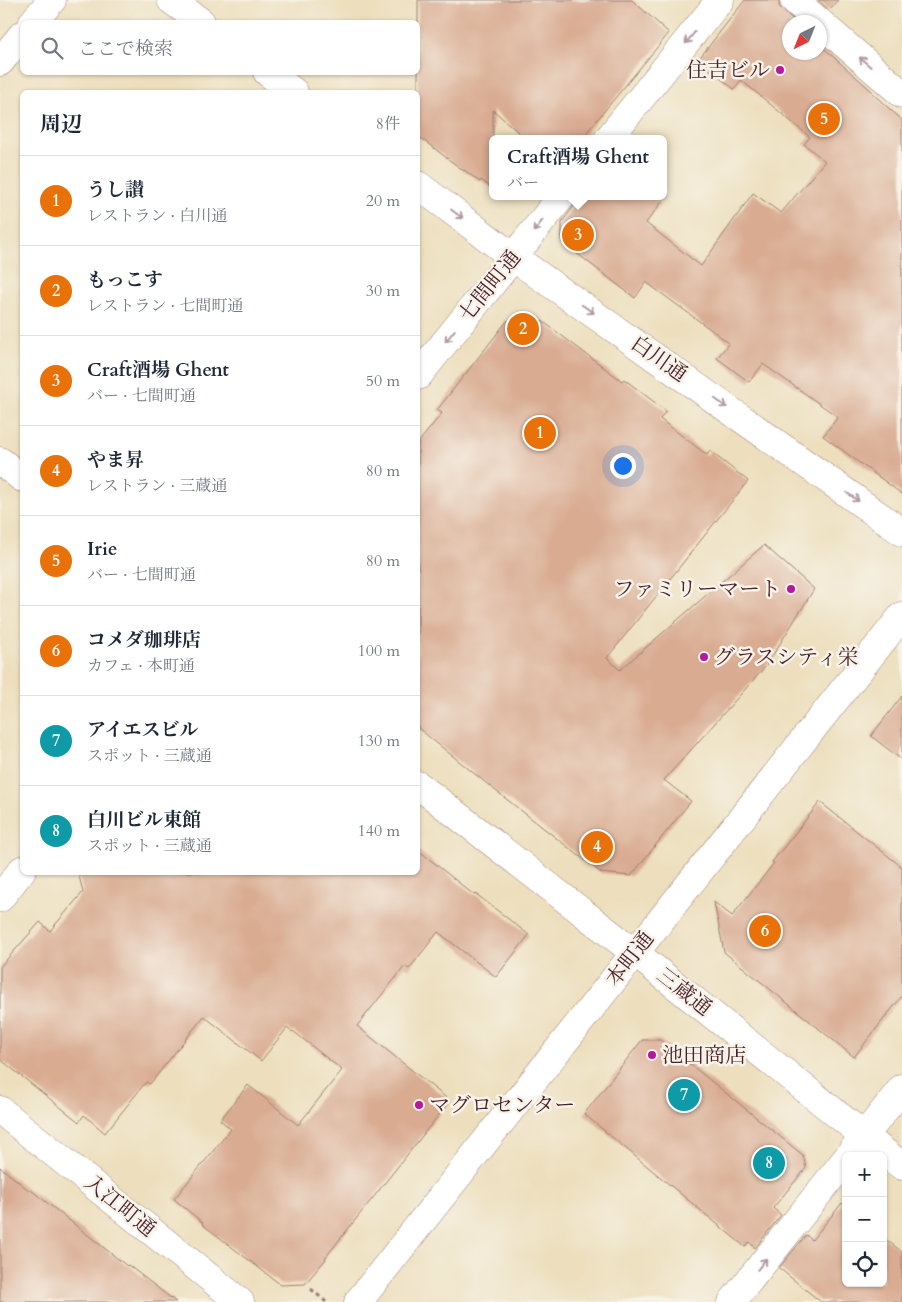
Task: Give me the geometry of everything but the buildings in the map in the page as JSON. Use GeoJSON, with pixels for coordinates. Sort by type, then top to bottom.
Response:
{"type":"FeatureCollection","features":[{"type":"Feature","properties":{"kind":"street"},"geometry":{"type":"LineString","coordinates":[[35,20],[52,0]]}},
{"type":"Feature","properties":{"kind":"street"},"geometry":{"type":"LineString","coordinates":[[171,0],[198,20]]}},
{"type":"Feature","properties":{"kind":"street"},"geometry":{"type":"LineString","coordinates":[[611,135],[720,0]]}},
{"type":"Feature","properties":{"kind":"street"},"geometry":{"type":"LineString","coordinates":[[794,0],[902,94]]}},
{"type":"Feature","properties":{"kind":"street"},"geometry":{"type":"LineString","coordinates":[[0,62],[20,37]]}},
{"type":"Feature","properties":{"kind":"street"},"geometry":{"type":"LineString","coordinates":[[271,75],[291,90]]}},
{"type":"Feature","properties":{"kind":"street","name":"白川通"},"geometry":{"type":"LineString","coordinates":[[420,187],[513,257],[902,532]]}},
{"type":"Feature","properties":{"kind":"street","name":"七間町通"},"geometry":{"type":"LineString","coordinates":[[420,373],[559,200]]}},
{"type":"Feature","properties":{"kind":"street"},"geometry":{"type":"LineString","coordinates":[[0,461],[20,476]]}},
{"type":"Feature","properties":{"kind":"street","name":"本町通"},"geometry":{"type":"LineString","coordinates":[[358,1302],[902,616]]}},
{"type":"Feature","properties":{"kind":"street","name":"三蔵通"},"geometry":{"type":"LineString","coordinates":[[420,787],[635,953],[856,1146],[902,1166]]}},
{"type":"Feature","properties":{"kind":"street"},"geometry":{"type":"LineString","coordinates":[[0,898],[20,873]]}},
{"type":"Feature","properties":{"kind":"street"},"geometry":{"type":"LineString","coordinates":[[856,1146],[902,1088]]}},
{"type":"Feature","properties":{"kind":"street","name":"入江町通"},"geometry":{"type":"LineString","coordinates":[[0,1110],[240,1302]]}},
{"type":"Feature","properties":{"kind":"street"},"geometry":{"type":"LineString","coordinates":[[732,1302],[842,1164]]}},
{"type":"Feature","properties":{"kind":"path"},"geometry":{"type":"LineString","coordinates":[[311,1289],[326,1302]]}},
{"type":"Feature","properties":{"kind":"place","name":"住吉ビル"},"geometry":{"type":"Point","coordinates":[780,70]}},
{"type":"Feature","properties":{"kind":"place","name":"Irie"},"geometry":{"type":"Point","coordinates":[824,119]}},
{"type":"Feature","properties":{"kind":"place","name":"Craft酒場 Ghent"},"geometry":{"type":"Point","coordinates":[578,235]}},
{"type":"Feature","properties":{"kind":"place","name":"もっこす"},"geometry":{"type":"Point","coordinates":[523,329]}},
{"type":"Feature","properties":{"kind":"place","name":"うし讃"},"geometry":{"type":"Point","coordinates":[540,433]}},
{"type":"Feature","properties":{"kind":"place","name":"ファミリーマート"},"geometry":{"type":"Point","coordinates":[791,589]}},
{"type":"Feature","properties":{"kind":"place","name":"グラスシティ栄"},"geometry":{"type":"Point","coordinates":[704,657]}},
{"type":"Feature","properties":{"kind":"place","name":"やま昇"},"geometry":{"type":"Point","coordinates":[597,847]}},
{"type":"Feature","properties":{"kind":"place","name":"コメダ珈琲店"},"geometry":{"type":"Point","coordinates":[765,931]}},
{"type":"Feature","properties":{"kind":"place","name":"池田商店"},"geometry":{"type":"Point","coordinates":[652,1055]}},
{"type":"Feature","properties":{"kind":"place","name":"アイエスビル"},"geometry":{"type":"Point","coordinates":[684,1095]}},
{"type":"Feature","properties":{"kind":"place","name":"マグロセンター"},"geometry":{"type":"Point","coordinates":[419,1105]}},
{"type":"Feature","properties":{"kind":"place","name":"白川ビル東館"},"geometry":{"type":"Point","coordinates":[769,1163]}}]}
